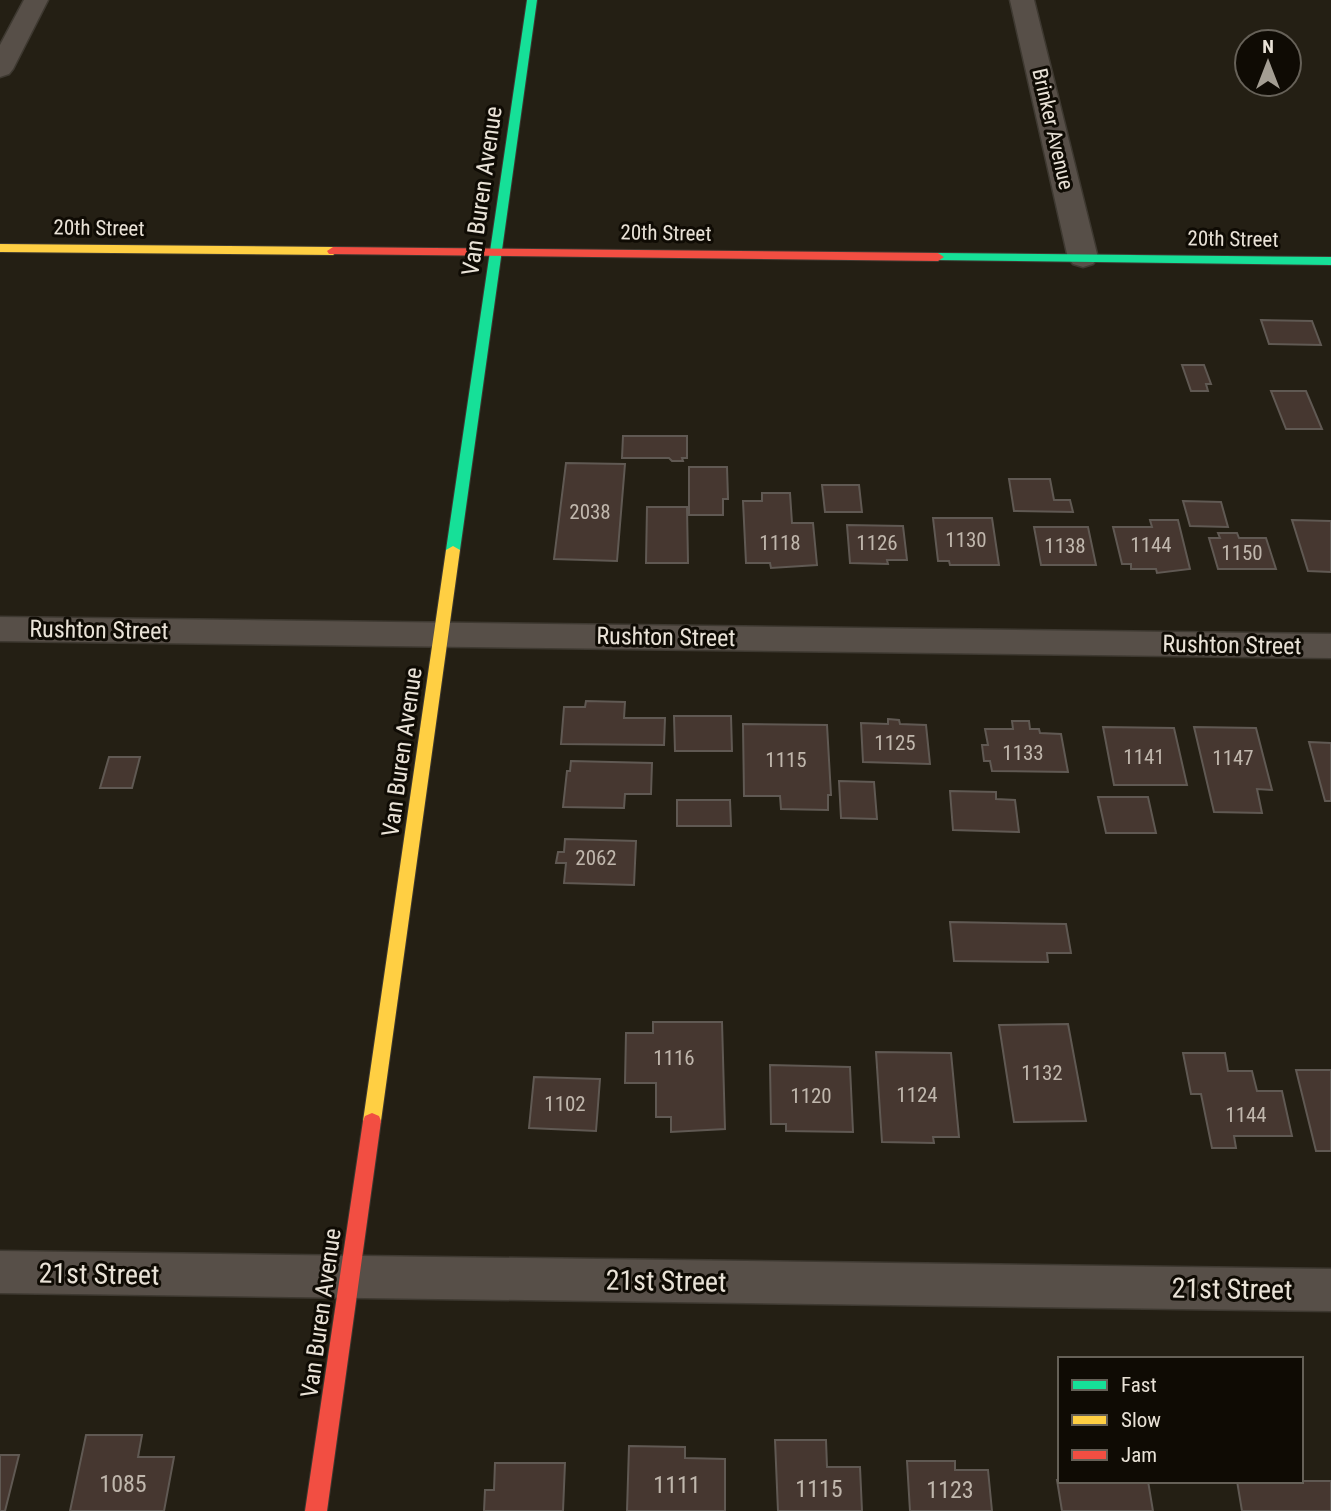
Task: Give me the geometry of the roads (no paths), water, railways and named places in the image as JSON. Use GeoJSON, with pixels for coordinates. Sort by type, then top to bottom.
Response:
{"type":"FeatureCollection","features":[{"type":"Feature","properties":{"kind":"street"},"geometry":{"type":"LineString","coordinates":[[0,69],[36,0]]}},
{"type":"Feature","properties":{"kind":"street","name":"Van Buren Avenue"},"geometry":{"type":"LineString","coordinates":[[316,1511],[532,0]]}},
{"type":"Feature","properties":{"kind":"street","name":"Brinker Avenue"},"geometry":{"type":"LineString","coordinates":[[1022,0],[1083,258]]}},
{"type":"Feature","properties":{"kind":"street","name":"20th Street"},"geometry":{"type":"LineString","coordinates":[[0,248],[1331,261]]}},
{"type":"Feature","properties":{"kind":"street","name":"Rushton Street"},"geometry":{"type":"LineString","coordinates":[[0,629],[1331,646]]}},
{"type":"Feature","properties":{"kind":"street","name":"21st Street"},"geometry":{"type":"LineString","coordinates":[[0,1272],[1331,1290]]}}]}
